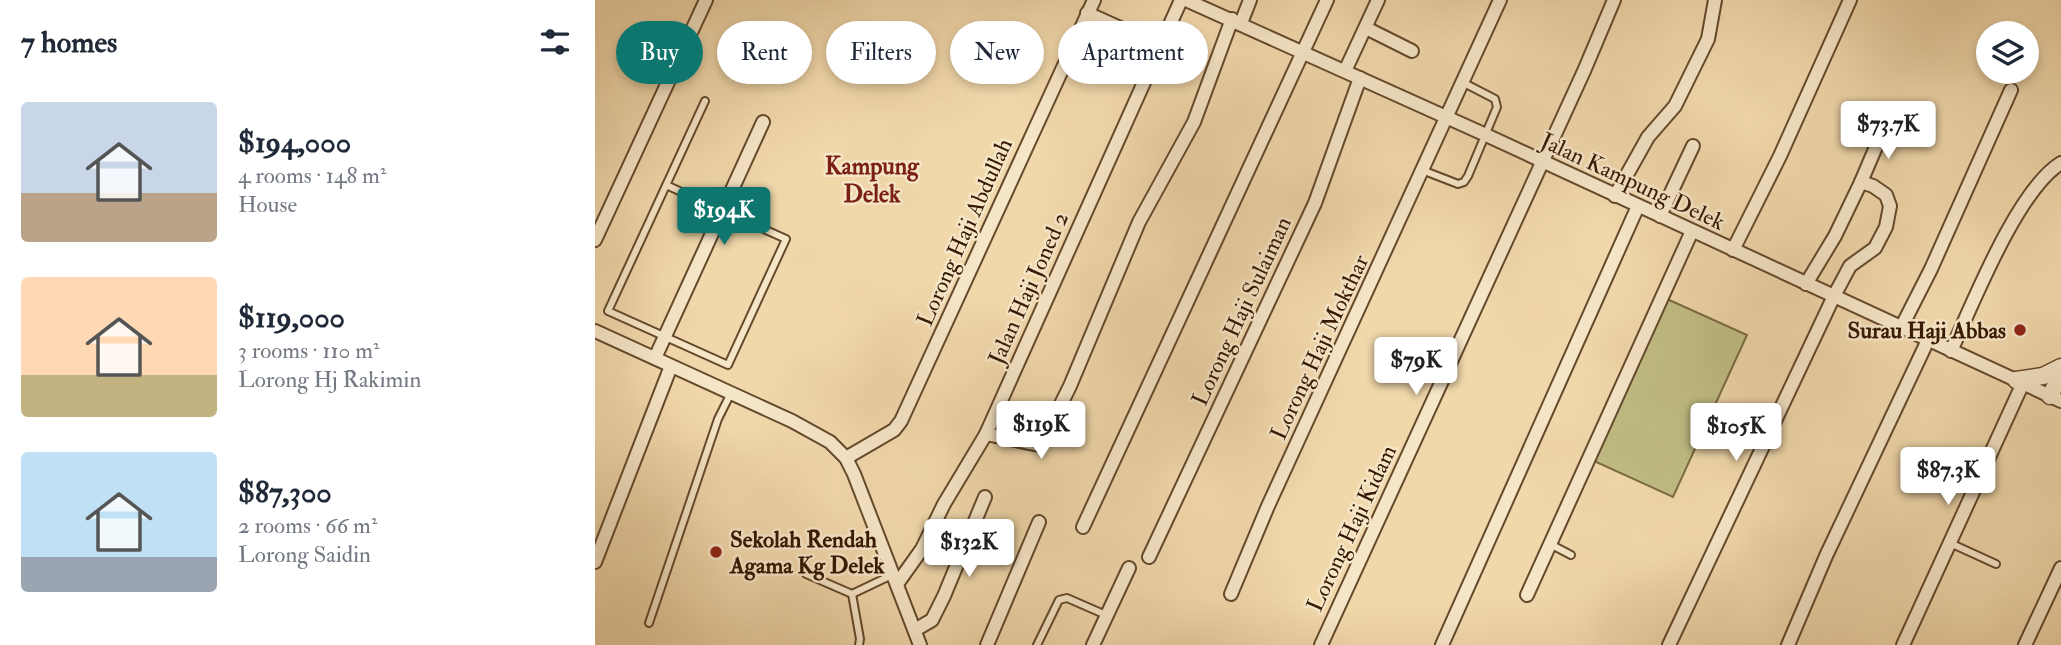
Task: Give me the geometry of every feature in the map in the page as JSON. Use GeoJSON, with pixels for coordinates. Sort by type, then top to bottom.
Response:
{"type":"FeatureCollection","features":[{"type":"Feature","properties":{"kind":"street"},"geometry":{"type":"LineString","coordinates":[[595,240],[706,0]]}},
{"type":"Feature","properties":{"kind":"street","name":"Lorong Haji Abdullah"},"geometry":{"type":"LineString","coordinates":[[846,458],[894,430],[901,421],[1094,0]]}},
{"type":"Feature","properties":{"kind":"street","name":"Jalan Haji Joned 2"},"geometry":{"type":"LineString","coordinates":[[1171,21],[1181,0]]}},
{"type":"Feature","properties":{"kind":"street","name":"Jalan Kampung Delek"},"geometry":{"type":"LineString","coordinates":[[1187,0],[2055,398]]}},
{"type":"Feature","properties":{"kind":"street"},"geometry":{"type":"LineString","coordinates":[[986,434],[1039,445],[1070,386],[1139,222],[1194,122],[1236,21],[1250,0]]}},
{"type":"Feature","properties":{"kind":"street"},"geometry":{"type":"LineString","coordinates":[[1083,527],[1327,0]]}},
{"type":"Feature","properties":{"kind":"street"},"geometry":{"type":"LineString","coordinates":[[1345,71],[1378,0]]}},
{"type":"Feature","properties":{"kind":"street","name":"Lorong Haji Mokthar"},"geometry":{"type":"LineString","coordinates":[[1231,594],[1268,506],[1500,0]]}},
{"type":"Feature","properties":{"kind":"street","name":"Lorong Haji Kidam"},"geometry":{"type":"LineString","coordinates":[[1321,645],[1614,0]]}},
{"type":"Feature","properties":{"kind":"street"},"geometry":{"type":"LineString","coordinates":[[1615,196],[1648,137],[1675,106],[1708,39],[1715,0]]}},
{"type":"Feature","properties":{"kind":"street"},"geometry":{"type":"LineString","coordinates":[[1733,250],[1780,156],[1850,0]]}},
{"type":"Feature","properties":{"kind":"street"},"geometry":{"type":"LineString","coordinates":[[1087,13],[1105,21]]}},
{"type":"Feature","properties":{"kind":"street"},"geometry":{"type":"LineString","coordinates":[[1366,28],[1412,51]]}},
{"type":"Feature","properties":{"kind":"street","name":"Lorong Haji Sulaiman"},"geometry":{"type":"LineString","coordinates":[[1149,557],[1315,203],[1360,78]]}},
{"type":"Feature","properties":{"kind":"street","name":"Jalan Haji Joned 2"},"geometry":{"type":"LineString","coordinates":[[895,579],[922,549],[944,504],[986,434],[1143,84]]}},
{"type":"Feature","properties":{"kind":"street"},"geometry":{"type":"LineString","coordinates":[[1901,328],[1931,270],[2011,90]]}},
{"type":"Feature","properties":{"kind":"street"},"geometry":{"type":"LineString","coordinates":[[655,358],[763,121]]}},
{"type":"Feature","properties":{"kind":"street"},"geometry":{"type":"LineString","coordinates":[[1806,284],[1835,236],[1884,128]]}},
{"type":"Feature","properties":{"kind":"street"},"geometry":{"type":"LineString","coordinates":[[1660,216],[1693,146]]}},
{"type":"Feature","properties":{"kind":"street"},"geometry":{"type":"LineString","coordinates":[[1951,351],[2017,215],[2049,170],[2061,163]]}},
{"type":"Feature","properties":{"kind":"street"},"geometry":{"type":"LineString","coordinates":[[1669,645],[1834,296],[1850,266],[1875,248],[1887,227],[1890,206],[1886,195],[1861,182]]}},
{"type":"Feature","properties":{"kind":"street"},"geometry":{"type":"LineString","coordinates":[[1442,645],[1637,206]]}},
{"type":"Feature","properties":{"kind":"street"},"geometry":{"type":"LineString","coordinates":[[1527,595],[1692,231]]}},
{"type":"Feature","properties":{"kind":"street"},"geometry":{"type":"LineString","coordinates":[[595,331],[792,421],[830,442],[846,458],[920,645]]}},
{"type":"Feature","properties":{"kind":"street"},"geometry":{"type":"LineString","coordinates":[[1788,645],[1826,556],[1927,340]]}},
{"type":"Feature","properties":{"kind":"street"},"geometry":{"type":"LineString","coordinates":[[595,562],[671,366]]}},
{"type":"Feature","properties":{"kind":"street"},"geometry":{"type":"LineString","coordinates":[[1903,645],[2020,382],[2043,376],[2061,367]]}},
{"type":"Feature","properties":{"kind":"street"},"geometry":{"type":"LineString","coordinates":[[2055,398],[2061,374]]}},
{"type":"Feature","properties":{"kind":"street"},"geometry":{"type":"LineString","coordinates":[[915,630],[932,620],[985,497]]}},
{"type":"Feature","properties":{"kind":"street"},"geometry":{"type":"LineString","coordinates":[[987,645],[1039,522]]}},
{"type":"Feature","properties":{"kind":"street"},"geometry":{"type":"LineString","coordinates":[[1093,645],[1129,568]]}},
{"type":"Feature","properties":{"kind":"street"},"geometry":{"type":"LineString","coordinates":[[2025,645],[2061,568]]}},
{"type":"Feature","properties":{"kind":"lane"},"geometry":{"type":"LineString","coordinates":[[1422,170],[1450,183],[1464,182],[1486,135],[1497,102],[1462,82]]}},
{"type":"Feature","properties":{"kind":"lane"},"geometry":{"type":"LineString","coordinates":[[666,185],[786,239],[728,365],[608,311],[666,185],[705,101]]}},
{"type":"Feature","properties":{"kind":"lane"},"geometry":{"type":"LineString","coordinates":[[649,623],[718,419],[731,393]]}},
{"type":"Feature","properties":{"kind":"lane"},"geometry":{"type":"LineString","coordinates":[[1950,543],[1996,564]]}},
{"type":"Feature","properties":{"kind":"lane"},"geometry":{"type":"LineString","coordinates":[[1550,544],[1571,555]]}},
{"type":"Feature","properties":{"kind":"lane"},"geometry":{"type":"LineString","coordinates":[[806,574],[852,594],[895,579]]}},
{"type":"Feature","properties":{"kind":"lane"},"geometry":{"type":"LineString","coordinates":[[852,594],[859,645]]}},
{"type":"Feature","properties":{"kind":"lane"},"geometry":{"type":"LineString","coordinates":[[1037,645],[1062,598],[1106,615]]}},
{"type":"Feature","properties":{"kind":"shaded area"},"geometry":{"type":"Polygon","coordinates":[[[1667,299],[1747,335],[1673,497],[1594,461],[1667,299]]]}},
{"type":"Feature","properties":{"kind":"place","name":"Surau Haji Abbas"},"geometry":{"type":"Point","coordinates":[2020,330]}},
{"type":"Feature","properties":{"kind":"place","name":"Sekolah Rendah Agama Kg Delek"},"geometry":{"type":"Point","coordinates":[716,552]}},
{"type":"Feature","properties":{"kind":"district","name":"Kampung Delek"},"geometry":{"type":"Point","coordinates":[872,180]}}]}
